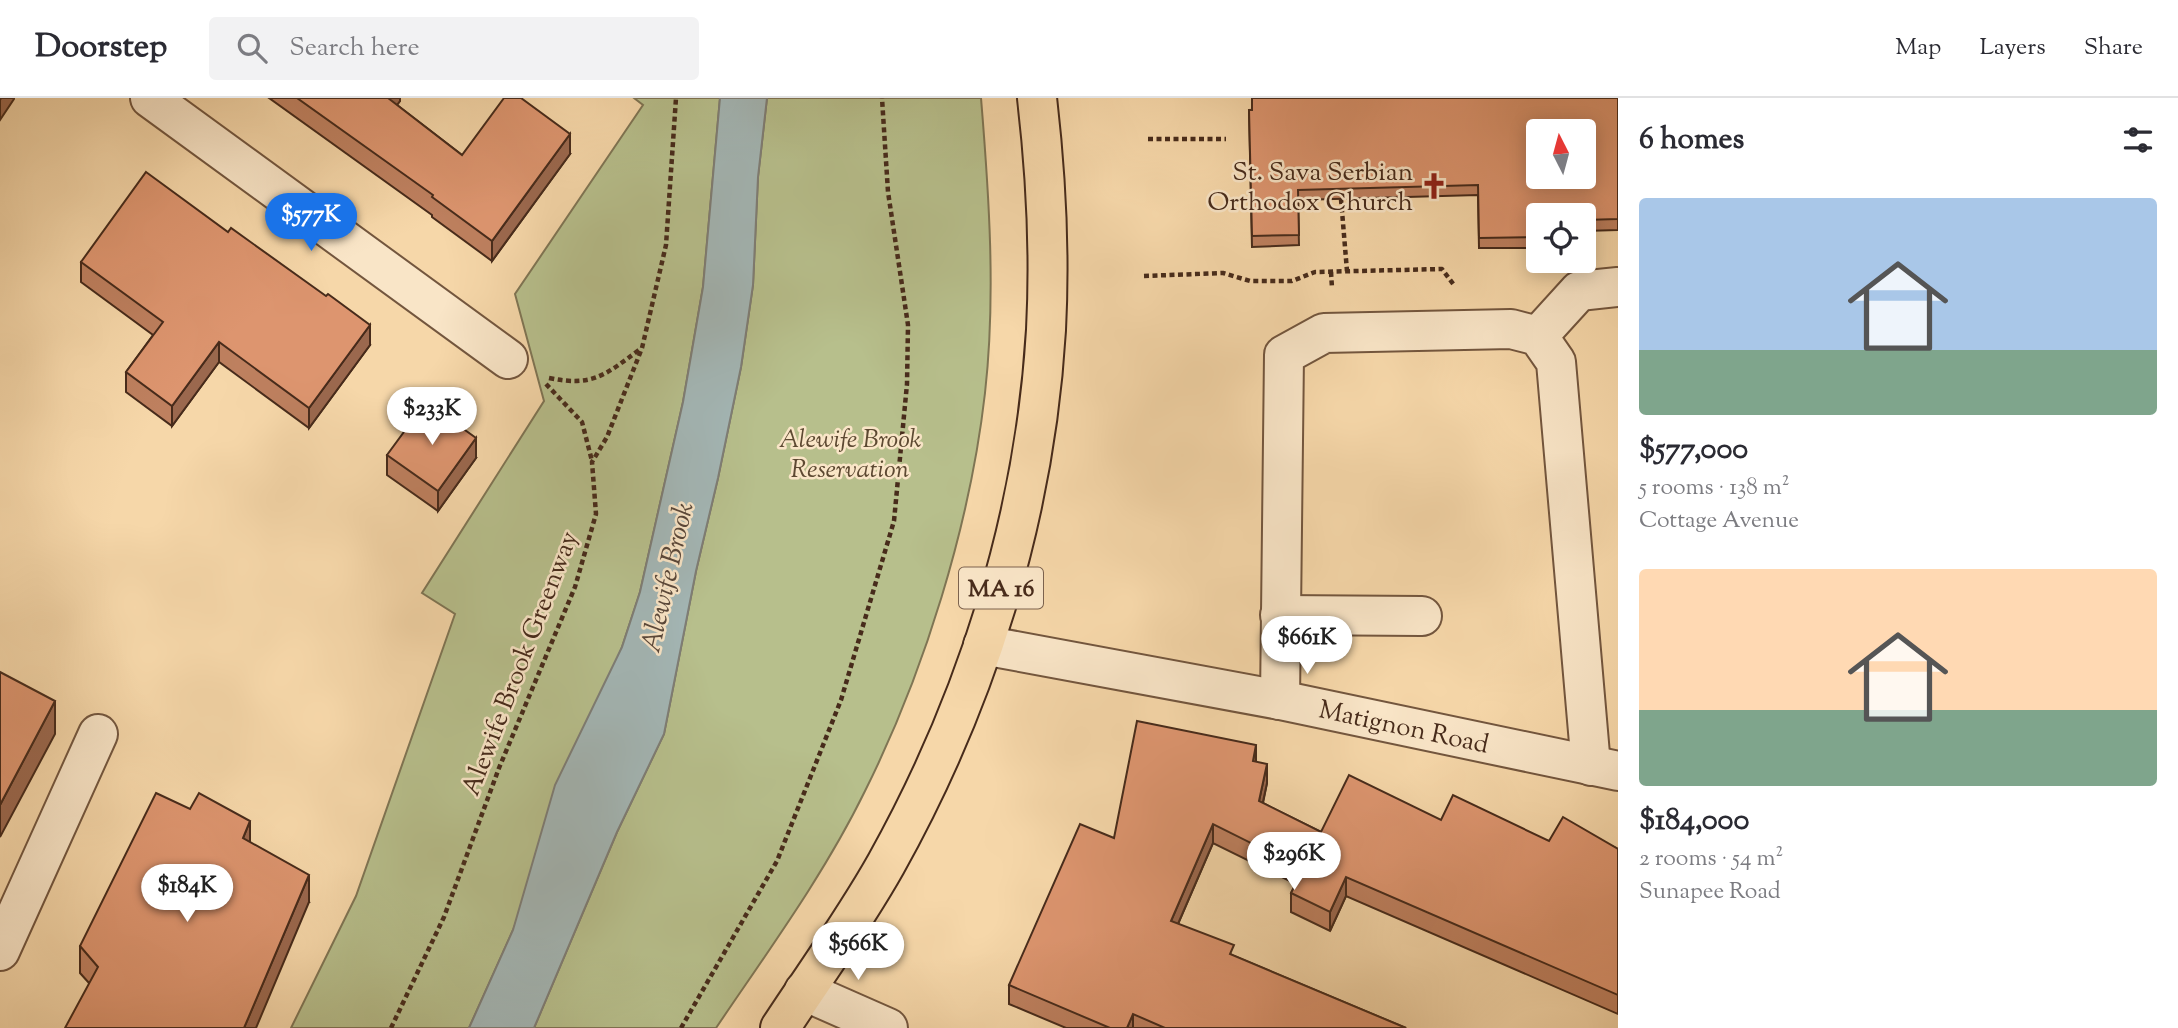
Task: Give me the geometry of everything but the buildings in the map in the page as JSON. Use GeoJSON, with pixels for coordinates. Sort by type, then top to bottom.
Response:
{"type":"FeatureCollection","features":[{"type":"Feature","properties":{"kind":"main road","name":"MA 16"},"geometry":{"type":"LineString","coordinates":[[780,1028],[863,904],[941,756],[983,645],[1015,533],[1034,438],[1043,364],[1048,235],[1037,98]]}},
{"type":"Feature","properties":{"kind":"street"},"geometry":{"type":"LineString","coordinates":[[150,98],[508,359]]}},
{"type":"Feature","properties":{"kind":"street"},"geometry":{"type":"LineString","coordinates":[[1538,336],[1579,291],[1618,287]]}},
{"type":"Feature","properties":{"kind":"street"},"geometry":{"type":"LineString","coordinates":[[1280,700],[1284,355],[1324,333],[1511,329],[1538,336],[1556,362],[1605,768]]}},
{"type":"Feature","properties":{"kind":"street"},"geometry":{"type":"LineString","coordinates":[[1280,615],[1422,616]]}},
{"type":"Feature","properties":{"kind":"street","name":"Matignon Road"},"geometry":{"type":"LineString","coordinates":[[983,645],[1280,700],[1605,768]]}},
{"type":"Feature","properties":{"kind":"street"},"geometry":{"type":"LineString","coordinates":[[0,951],[98,734]]}},
{"type":"Feature","properties":{"kind":"street"},"geometry":{"type":"LineString","coordinates":[[804,991],[888,1028]]}},
{"type":"Feature","properties":{"kind":"path"},"geometry":{"type":"LineString","coordinates":[[592,462],[607,437],[642,348],[666,245],[676,98]]}},
{"type":"Feature","properties":{"kind":"path"},"geometry":{"type":"LineString","coordinates":[[681,1028],[776,861],[841,700],[894,520],[907,384],[908,325],[888,192],[882,98]]}},
{"type":"Feature","properties":{"kind":"path"},"geometry":{"type":"LineString","coordinates":[[1148,139],[1226,139]]}},
{"type":"Feature","properties":{"kind":"path"},"geometry":{"type":"LineString","coordinates":[[1341,200],[1347,271]]}},
{"type":"Feature","properties":{"kind":"path"},"geometry":{"type":"LineString","coordinates":[[1144,276],[1223,272],[1250,281],[1292,281],[1315,272],[1442,269],[1457,288]]}},
{"type":"Feature","properties":{"kind":"path","name":"Alewife Brook Greenway"},"geometry":{"type":"LineString","coordinates":[[391,1028],[444,917],[499,768],[575,587],[596,514],[592,462],[582,422],[538,376],[572,383],[603,376],[642,348]]}},
{"type":"Feature","properties":{"kind":"green space"},"geometry":{"type":"Polygon","coordinates":[[[634,98],[720,98],[703,287],[683,402],[640,592],[622,647],[513,930],[469,1028],[291,1028],[356,896],[455,614],[422,593],[544,401],[515,294],[643,105],[634,98]]]}},
{"type":"Feature","properties":{"kind":"green space","name":"Alewife Brook Reservation"},"geometry":{"type":"Polygon","coordinates":[[[767,98],[981,98],[990,246],[988,356],[978,443],[956,546],[942,597],[907,698],[865,791],[814,883],[716,1028],[534,1028],[617,832],[664,734],[696,571],[741,367],[753,285],[758,177],[767,98]]]}},
{"type":"Feature","properties":{"kind":"water","name":"Alewife Brook"},"geometry":{"type":"Polygon","coordinates":[[[720,98],[767,98],[758,177],[753,285],[741,367],[696,571],[664,734],[617,832],[534,1028],[469,1028],[513,930],[555,785],[622,647],[640,592],[683,402],[703,287],[720,98]]]}},
{"type":"Feature","properties":{"kind":"place","name":"St. Sava Serbian Orthodox Church"},"geometry":{"type":"Point","coordinates":[1434,186]}}]}
